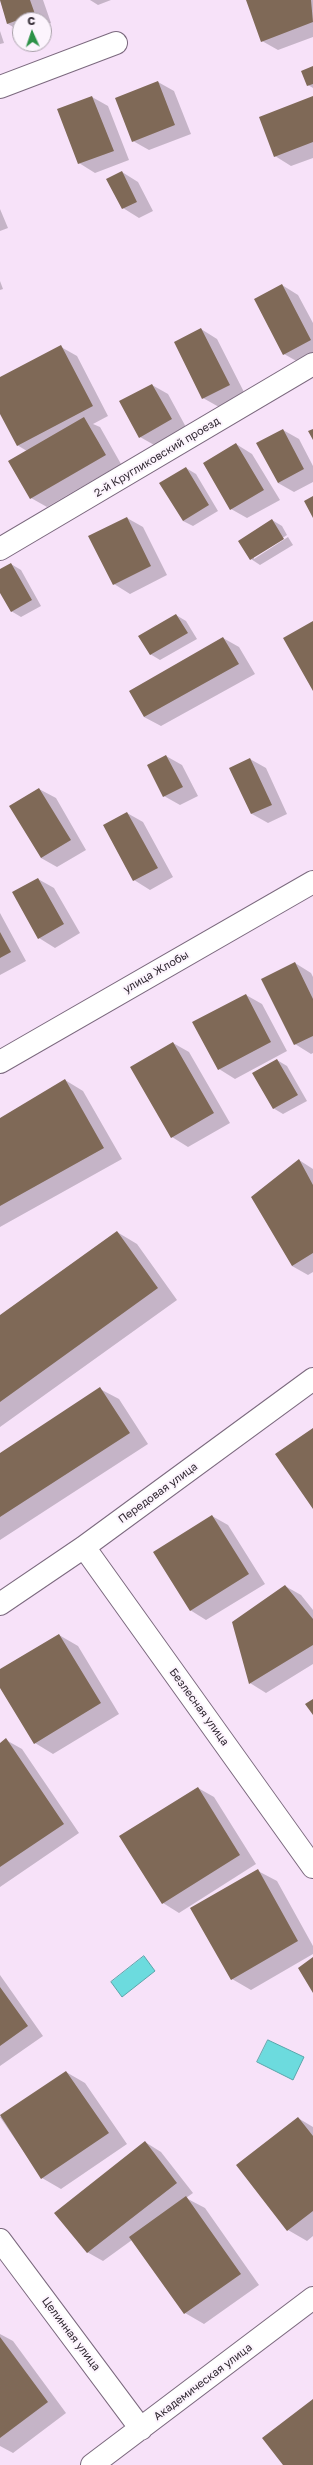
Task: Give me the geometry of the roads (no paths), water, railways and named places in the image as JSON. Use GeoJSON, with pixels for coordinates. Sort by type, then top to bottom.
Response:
{"type":"FeatureCollection","features":[{"type":"Feature","properties":{"kind":"street"},"geometry":{"type":"LineString","coordinates":[[0,87],[116,43]]}},
{"type":"Feature","properties":{"kind":"street","name":"2-й Кругликовский проезд"},"geometry":{"type":"LineString","coordinates":[[2,542],[313,364]]}},
{"type":"Feature","properties":{"kind":"street","name":"улица Жлобы"},"geometry":{"type":"LineString","coordinates":[[0,1062],[313,882]]}},
{"type":"Feature","properties":{"kind":"street","name":"Передовая улица"},"geometry":{"type":"LineString","coordinates":[[0,1604],[84,1547],[313,1379]]}},
{"type":"Feature","properties":{"kind":"street","name":"Безлесная улица"},"geometry":{"type":"LineString","coordinates":[[84,1547],[313,1867]]}},
{"type":"Feature","properties":{"kind":"street","name":"Целинная улица"},"geometry":{"type":"LineString","coordinates":[[0,2240],[141,2429]]}},
{"type":"Feature","properties":{"kind":"street","name":"Академическая улица"},"geometry":{"type":"LineString","coordinates":[[92,2465],[313,2298]]}}]}
